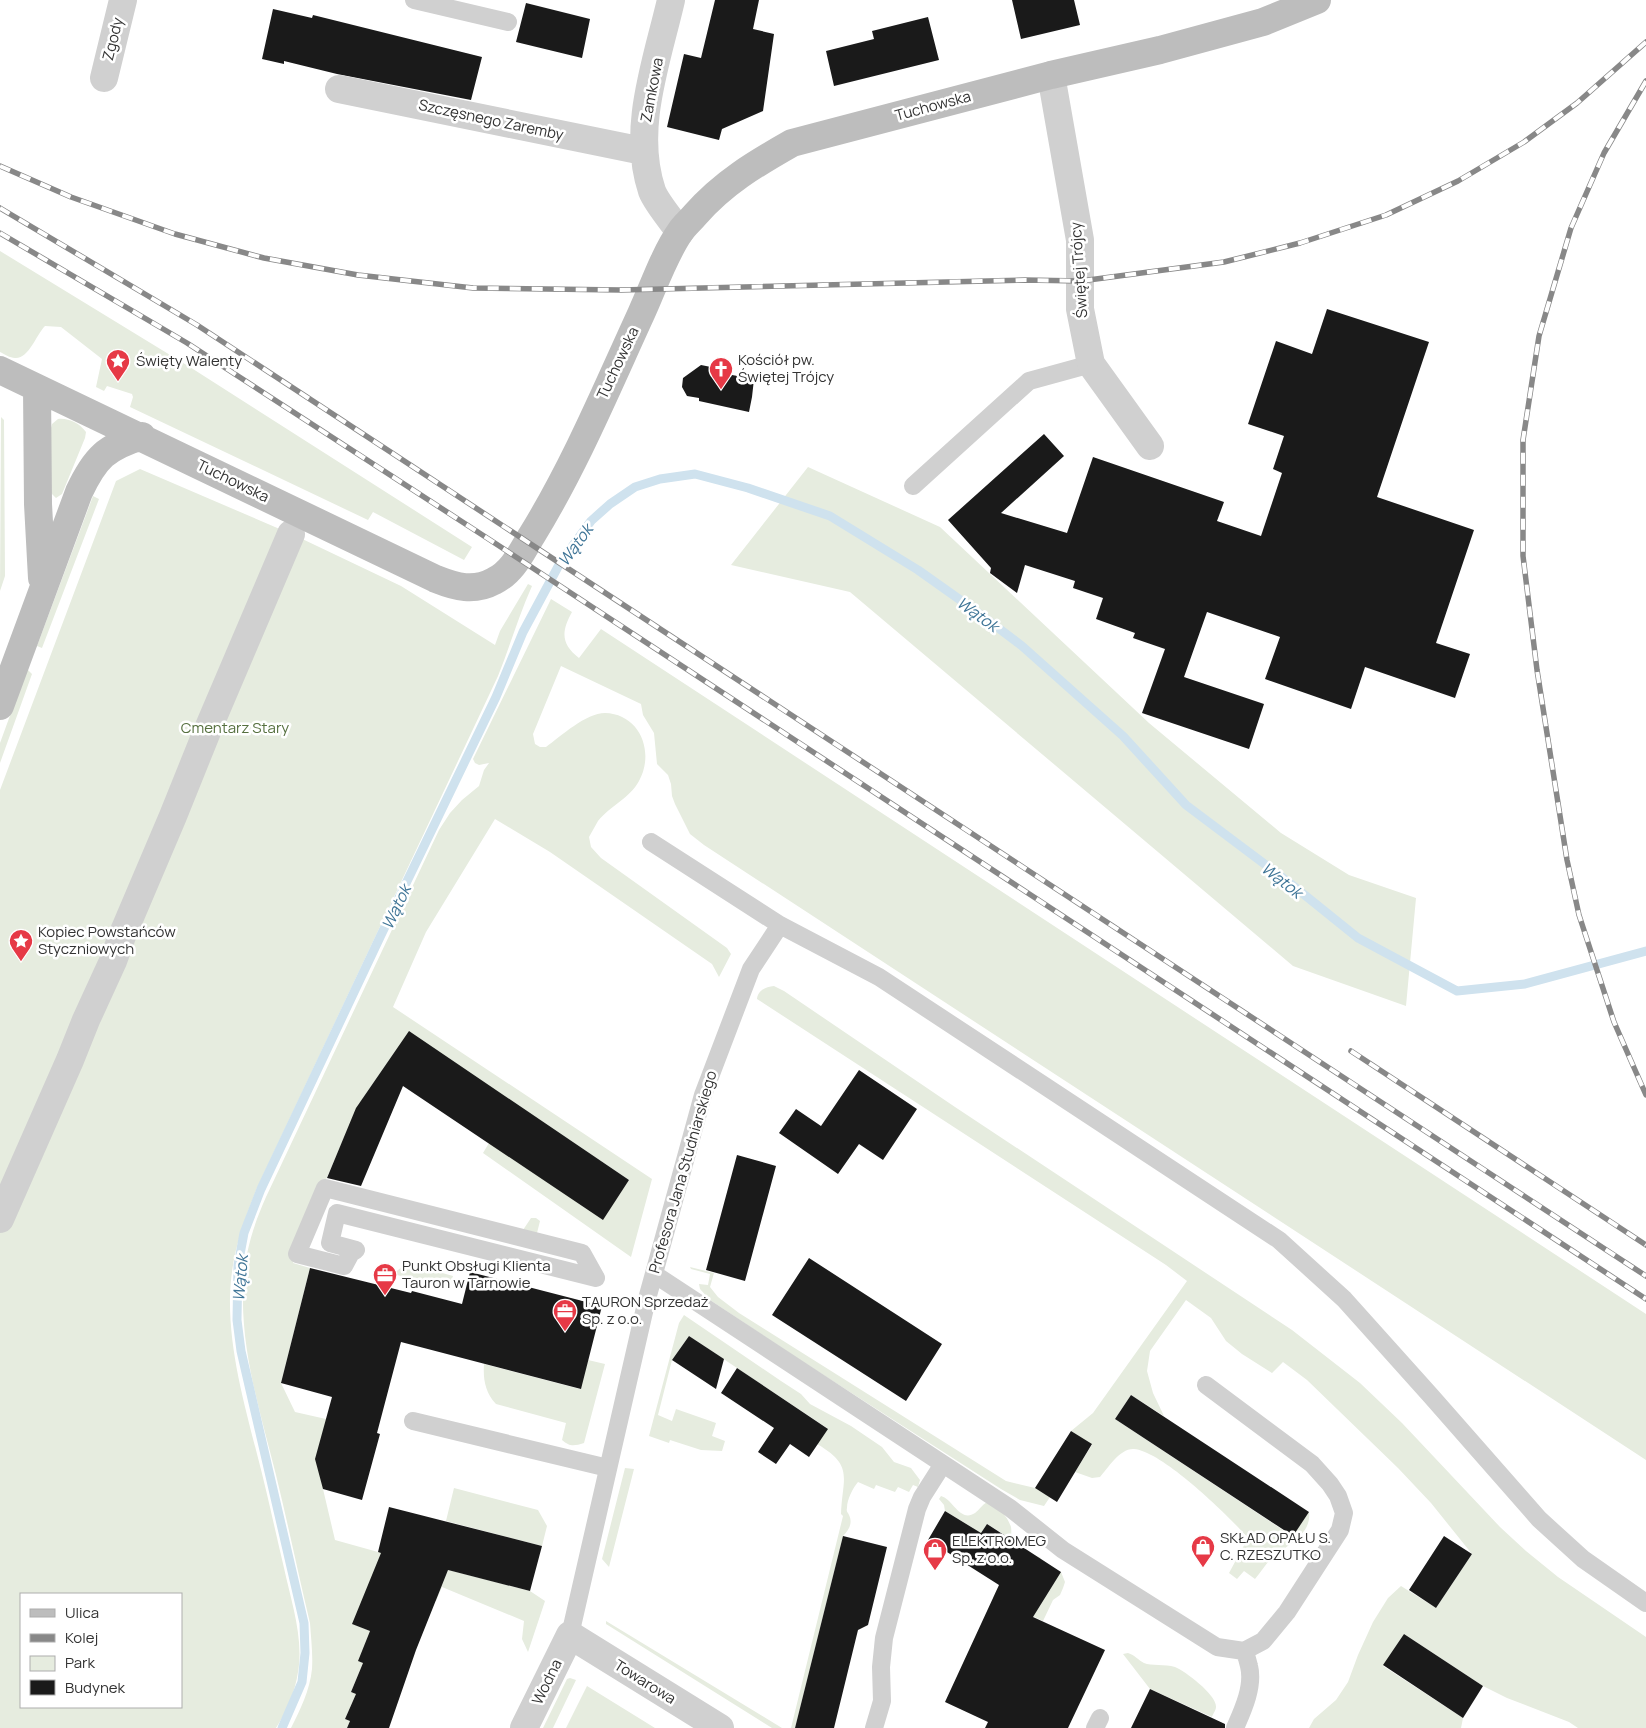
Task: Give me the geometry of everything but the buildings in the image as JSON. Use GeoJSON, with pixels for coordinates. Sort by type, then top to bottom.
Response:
{"type":"FeatureCollection","features":[{"type":"Feature","properties":{"kind":"street","name":"Zgody"},"geometry":{"type":"LineString","coordinates":[[104,78],[123,0]]}},
{"type":"Feature","properties":{"kind":"street","name":"Zamkowa"},"geometry":{"type":"LineString","coordinates":[[671,0],[644,114],[644,151],[652,192],[680,232]]}},
{"type":"Feature","properties":{"kind":"street","name":"Tuchowska"},"geometry":{"type":"LineString","coordinates":[[0,370],[77,408],[142,436],[436,579],[452,586],[474,588],[495,581],[513,566],[553,501],[680,232],[704,205],[754,164],[792,143],[1263,22],[1317,0]]}},
{"type":"Feature","properties":{"kind":"street","name":"Świętej Trójcy"},"geometry":{"type":"LineString","coordinates":[[1051,75],[1080,240],[1080,308],[1091,364],[1150,446]]}},
{"type":"Feature","properties":{"kind":"street","name":"Szczęsnego Zaremby"},"geometry":{"type":"LineString","coordinates":[[339,89],[644,151]]}},
{"type":"Feature","properties":{"kind":"street"},"geometry":{"type":"LineString","coordinates":[[37,388],[38,504],[43,589]]}},
{"type":"Feature","properties":{"kind":"street"},"geometry":{"type":"LineString","coordinates":[[0,706],[79,492],[88,474],[100,457],[121,442],[142,436]]}},
{"type":"Feature","properties":{"kind":"street"},"geometry":{"type":"LineString","coordinates":[[0,1218],[113,961],[291,534]]}},
{"type":"Feature","properties":{"kind":"street","name":"Wodna"},"geometry":{"type":"LineString","coordinates":[[524,1728],[570,1635]]}},
{"type":"Feature","properties":{"kind":"street","name":"Towarowa"},"geometry":{"type":"LineString","coordinates":[[570,1635],[720,1728]]}},
{"type":"Feature","properties":{"kind":"lane"},"geometry":{"type":"LineString","coordinates":[[414,0],[508,22]]}},
{"type":"Feature","properties":{"kind":"lane"},"geometry":{"type":"LineString","coordinates":[[913,486],[1029,381],[1091,364]]}},
{"type":"Feature","properties":{"kind":"lane"},"geometry":{"type":"LineString","coordinates":[[651,842],[780,926],[880,977],[1279,1240],[1344,1299],[1432,1396],[1539,1519],[1583,1559],[1646,1603]]}},
{"type":"Feature","properties":{"kind":"lane","name":"Profesora Jana Studniarskiego"},"geometry":{"type":"LineString","coordinates":[[570,1635],[644,1309],[703,1095],[751,969],[780,926]]}},
{"type":"Feature","properties":{"kind":"lane"},"geometry":{"type":"LineString","coordinates":[[325,1188],[582,1253],[596,1278],[337,1213],[330,1243],[356,1250],[351,1253],[344,1266],[297,1254],[325,1188]]}},
{"type":"Feature","properties":{"kind":"lane"},"geometry":{"type":"LineString","coordinates":[[654,1274],[1010,1508],[1063,1550],[1217,1647],[1244,1650],[1263,1641],[1287,1612],[1340,1530],[1344,1514],[1338,1496],[1312,1464],[1206,1385]]}},
{"type":"Feature","properties":{"kind":"lane"},"geometry":{"type":"LineString","coordinates":[[413,1421],[608,1468]]}},
{"type":"Feature","properties":{"kind":"lane"},"geometry":{"type":"LineString","coordinates":[[874,1728],[882,1701],[884,1638],[917,1509],[922,1497],[943,1464]]}},
{"type":"Feature","properties":{"kind":"lane"},"geometry":{"type":"LineString","coordinates":[[1235,1728],[1245,1705],[1249,1684],[1250,1666],[1244,1650]]}},
{"type":"Feature","properties":{"kind":"green space"},"geometry":{"type":"Polygon","coordinates":[[[0,251],[193,369],[472,547],[464,560],[373,512],[368,520],[130,407],[132,394],[107,386],[104,391],[96,387],[102,359],[61,327],[45,326],[28,351],[20,357],[11,357],[0,352],[0,251]]]}},
{"type":"Feature","properties":{"kind":"green space"},"geometry":{"type":"Polygon","coordinates":[[[1,417],[4,420],[5,576],[0,591],[1,417]]]}},
{"type":"Feature","properties":{"kind":"green space"},"geometry":{"type":"Polygon","coordinates":[[[58,419],[74,422],[86,432],[62,494],[56,498],[51,493],[51,428],[52,424],[58,419]]]}},
{"type":"Feature","properties":{"kind":"green space"},"geometry":{"type":"Polygon","coordinates":[[[808,467],[940,527],[1149,723],[1281,833],[1349,875],[1416,898],[1406,1006],[1293,966],[850,592],[731,565],[808,467]]]}},
{"type":"Feature","properties":{"kind":"green space","name":"Cmentarz Stary"},"geometry":{"type":"Polygon","coordinates":[[[140,469],[296,536],[401,586],[495,645],[500,631],[528,584],[532,586],[498,676],[257,1188],[242,1228],[235,1255],[231,1282],[230,1317],[235,1357],[242,1396],[264,1482],[298,1633],[299,1659],[295,1687],[287,1708],[276,1728],[0,1728],[0,790],[116,481],[140,469]]]}},
{"type":"Feature","properties":{"kind":"green space"},"geometry":{"type":"Polygon","coordinates":[[[93,496],[99,499],[42,648],[37,646],[93,496]]]}},
{"type":"Feature","properties":{"kind":"green space"},"geometry":{"type":"Polygon","coordinates":[[[551,599],[572,612],[566,626],[565,637],[569,648],[579,658],[601,629],[1646,1314],[1646,1460],[704,845],[690,834],[672,796],[668,775],[657,764],[654,733],[643,715],[641,704],[561,666],[533,734],[535,744],[540,747],[546,747],[582,721],[605,713],[617,715],[627,720],[641,736],[645,747],[644,770],[639,781],[625,797],[598,821],[589,837],[591,847],[601,858],[727,948],[731,954],[719,977],[712,964],[550,852],[495,819],[426,932],[393,1007],[652,1179],[631,1257],[483,1153],[489,1143],[603,1219],[629,1180],[409,1032],[363,1098],[390,1116],[359,1103],[325,1182],[521,1233],[531,1218],[536,1218],[540,1221],[535,1241],[325,1189],[293,1263],[310,1268],[281,1383],[295,1412],[326,1419],[323,1489],[335,1540],[530,1591],[545,1601],[528,1652],[522,1639],[524,1621],[442,1587],[436,1601],[372,1576],[353,1624],[370,1631],[359,1661],[363,1663],[351,1692],[356,1694],[345,1719],[350,1721],[347,1728],[291,1728],[304,1700],[311,1677],[310,1623],[255,1393],[245,1337],[243,1282],[247,1254],[255,1225],[266,1197],[439,830],[450,813],[479,786],[484,770],[489,763],[479,765],[473,759],[551,599]]]}},
{"type":"Feature","properties":{"kind":"green space"},"geometry":{"type":"Polygon","coordinates":[[[27,669],[32,674],[0,763],[0,743],[27,669]]]}},
{"type":"Feature","properties":{"kind":"green space"},"geometry":{"type":"Polygon","coordinates":[[[774,986],[1292,1330],[1360,1383],[1402,1423],[1500,1527],[1526,1551],[1558,1577],[1646,1637],[1646,1728],[1578,1728],[1569,1722],[1507,1698],[1483,1686],[1404,1634],[1383,1666],[1463,1718],[1461,1728],[1309,1728],[1314,1719],[1336,1700],[1348,1682],[1373,1622],[1388,1598],[1401,1586],[1436,1608],[1472,1554],[1431,1503],[1398,1468],[1307,1380],[1283,1362],[1272,1373],[1242,1354],[1226,1341],[1211,1318],[1186,1300],[1150,1351],[1147,1371],[1153,1393],[1164,1416],[1131,1395],[1115,1419],[1292,1536],[1309,1512],[1306,1528],[1296,1540],[1270,1560],[1255,1579],[1244,1571],[1237,1579],[1229,1573],[1248,1538],[1211,1501],[1161,1461],[1146,1452],[1134,1449],[1119,1455],[1100,1477],[1092,1478],[1075,1472],[1092,1445],[1071,1431],[1093,1413],[1187,1281],[1166,1265],[757,999],[759,993],[768,987],[774,986]]]}},
{"type":"Feature","properties":{"kind":"green space"},"geometry":{"type":"Polygon","coordinates":[[[407,1263],[453,1276],[450,1288],[393,1274],[407,1263]]]}},
{"type":"Feature","properties":{"kind":"green space"},"geometry":{"type":"Polygon","coordinates":[[[690,1267],[714,1273],[710,1287],[718,1297],[739,1313],[1006,1481],[1035,1488],[1050,1497],[1044,1506],[1020,1500],[1001,1489],[710,1300],[700,1289],[699,1284],[708,1285],[710,1274],[691,1269],[690,1267]]]}},
{"type":"Feature","properties":{"kind":"green space"},"geometry":{"type":"Polygon","coordinates":[[[684,1315],[801,1394],[810,1404],[851,1426],[882,1447],[894,1462],[911,1468],[920,1480],[918,1487],[913,1485],[909,1492],[898,1487],[895,1492],[876,1485],[874,1489],[858,1482],[852,1490],[847,1509],[850,1518],[849,1529],[843,1536],[795,1728],[791,1728],[843,1516],[841,1514],[844,1482],[842,1466],[837,1459],[817,1444],[827,1428],[689,1336],[672,1360],[658,1415],[672,1421],[676,1409],[716,1423],[712,1436],[725,1441],[722,1451],[701,1450],[670,1440],[669,1443],[649,1436],[679,1323],[684,1315]]]}},
{"type":"Feature","properties":{"kind":"green space"},"geometry":{"type":"Polygon","coordinates":[[[588,1360],[605,1364],[584,1443],[577,1445],[567,1444],[562,1440],[566,1423],[496,1404],[489,1395],[484,1375],[484,1364],[580,1389],[588,1360]]]}},
{"type":"Feature","properties":{"kind":"green space"},"geometry":{"type":"Polygon","coordinates":[[[625,1468],[634,1469],[609,1567],[602,1559],[625,1468]]]}},
{"type":"Feature","properties":{"kind":"green space"},"geometry":{"type":"Polygon","coordinates":[[[454,1488],[538,1510],[547,1526],[542,1546],[446,1521],[454,1488]]]}},
{"type":"Feature","properties":{"kind":"green space"},"geometry":{"type":"Polygon","coordinates":[[[941,1496],[965,1515],[975,1513],[987,1502],[998,1508],[1010,1523],[1013,1543],[1022,1550],[1041,1558],[1034,1570],[1001,1549],[1008,1537],[987,1524],[979,1536],[972,1531],[973,1528],[945,1511],[944,1505],[939,1499],[941,1496]]]}},
{"type":"Feature","properties":{"kind":"green space"},"geometry":{"type":"Polygon","coordinates":[[[1061,1572],[1065,1582],[1063,1588],[1060,1595],[1053,1600],[1043,1621],[993,1598],[997,1589],[1001,1586],[1061,1572]]]}},
{"type":"Feature","properties":{"kind":"green space"},"geometry":{"type":"Polygon","coordinates":[[[606,1621],[782,1728],[772,1728],[606,1624],[606,1621]]]}},
{"type":"Feature","properties":{"kind":"green space"},"geometry":{"type":"Polygon","coordinates":[[[1128,1653],[1147,1664],[1175,1667],[1193,1678],[1215,1702],[1216,1708],[1212,1717],[1150,1689],[1123,1654],[1128,1653]]]}},
{"type":"Feature","properties":{"kind":"green space"},"geometry":{"type":"Polygon","coordinates":[[[567,1679],[576,1680],[553,1728],[543,1728],[567,1679]]]}},
{"type":"Feature","properties":{"kind":"green space"},"geometry":{"type":"Polygon","coordinates":[[[587,1686],[655,1728],[566,1728],[587,1686]]]}},
{"type":"Feature","properties":{"kind":"waterway","name":"Wątok"},"geometry":{"type":"LineString","coordinates":[[282,1728],[302,1682],[305,1653],[304,1623],[241,1351],[237,1320],[238,1265],[244,1233],[261,1189],[496,697],[523,632],[560,563],[591,521],[610,504],[635,487],[660,479],[695,474],[748,488],[830,516],[918,570],[1022,646],[1123,736],[1186,805],[1291,884],[1358,938],[1457,991],[1525,984],[1646,951]]}},
{"type":"Feature","properties":{"kind":"railway"},"geometry":{"type":"LineString","coordinates":[[0,166],[71,197],[175,234],[264,258],[358,275],[473,288],[621,290],[1025,280],[1081,281],[1224,262],[1300,243],[1386,215],[1458,181],[1524,142],[1577,103],[1646,42]]}},
{"type":"Feature","properties":{"kind":"railway"},"geometry":{"type":"LineString","coordinates":[[1646,81],[1604,153],[1571,228],[1539,336],[1523,440],[1523,556],[1537,670],[1567,860],[1579,915],[1614,1022],[1646,1095]]}},
{"type":"Feature","properties":{"kind":"railway"},"geometry":{"type":"LineString","coordinates":[[0,208],[197,325],[1646,1276]]}},
{"type":"Feature","properties":{"kind":"railway"},"geometry":{"type":"LineString","coordinates":[[0,233],[187,343],[1646,1299]]}},
{"type":"Feature","properties":{"kind":"railway"},"geometry":{"type":"LineString","coordinates":[[1351,1051],[1646,1245]]}},
{"type":"Feature","properties":{"kind":"place","name":"Święty Walenty"},"geometry":{"type":"Point","coordinates":[118,382]}},
{"type":"Feature","properties":{"kind":"place","name":"Kościół pw. Świętej Trójcy"},"geometry":{"type":"Point","coordinates":[721,390]}},
{"type":"Feature","properties":{"kind":"place","name":"Kopiec Powstańców Styczniowych"},"geometry":{"type":"Point","coordinates":[21,962]}},
{"type":"Feature","properties":{"kind":"place","name":"Punkt Obsługi Klienta Tauron w Tarnowie"},"geometry":{"type":"Point","coordinates":[385,1296]}},
{"type":"Feature","properties":{"kind":"place","name":"TAURON Sprzedaż Sp. z o.o."},"geometry":{"type":"Point","coordinates":[565,1332]}},
{"type":"Feature","properties":{"kind":"place","name":"SKŁAD OPAŁU S. C. RZESZUTKO"},"geometry":{"type":"Point","coordinates":[1203,1568]}},
{"type":"Feature","properties":{"kind":"place","name":"ELEKTROMEG Sp. z o.o."},"geometry":{"type":"Point","coordinates":[935,1571]}}]}
